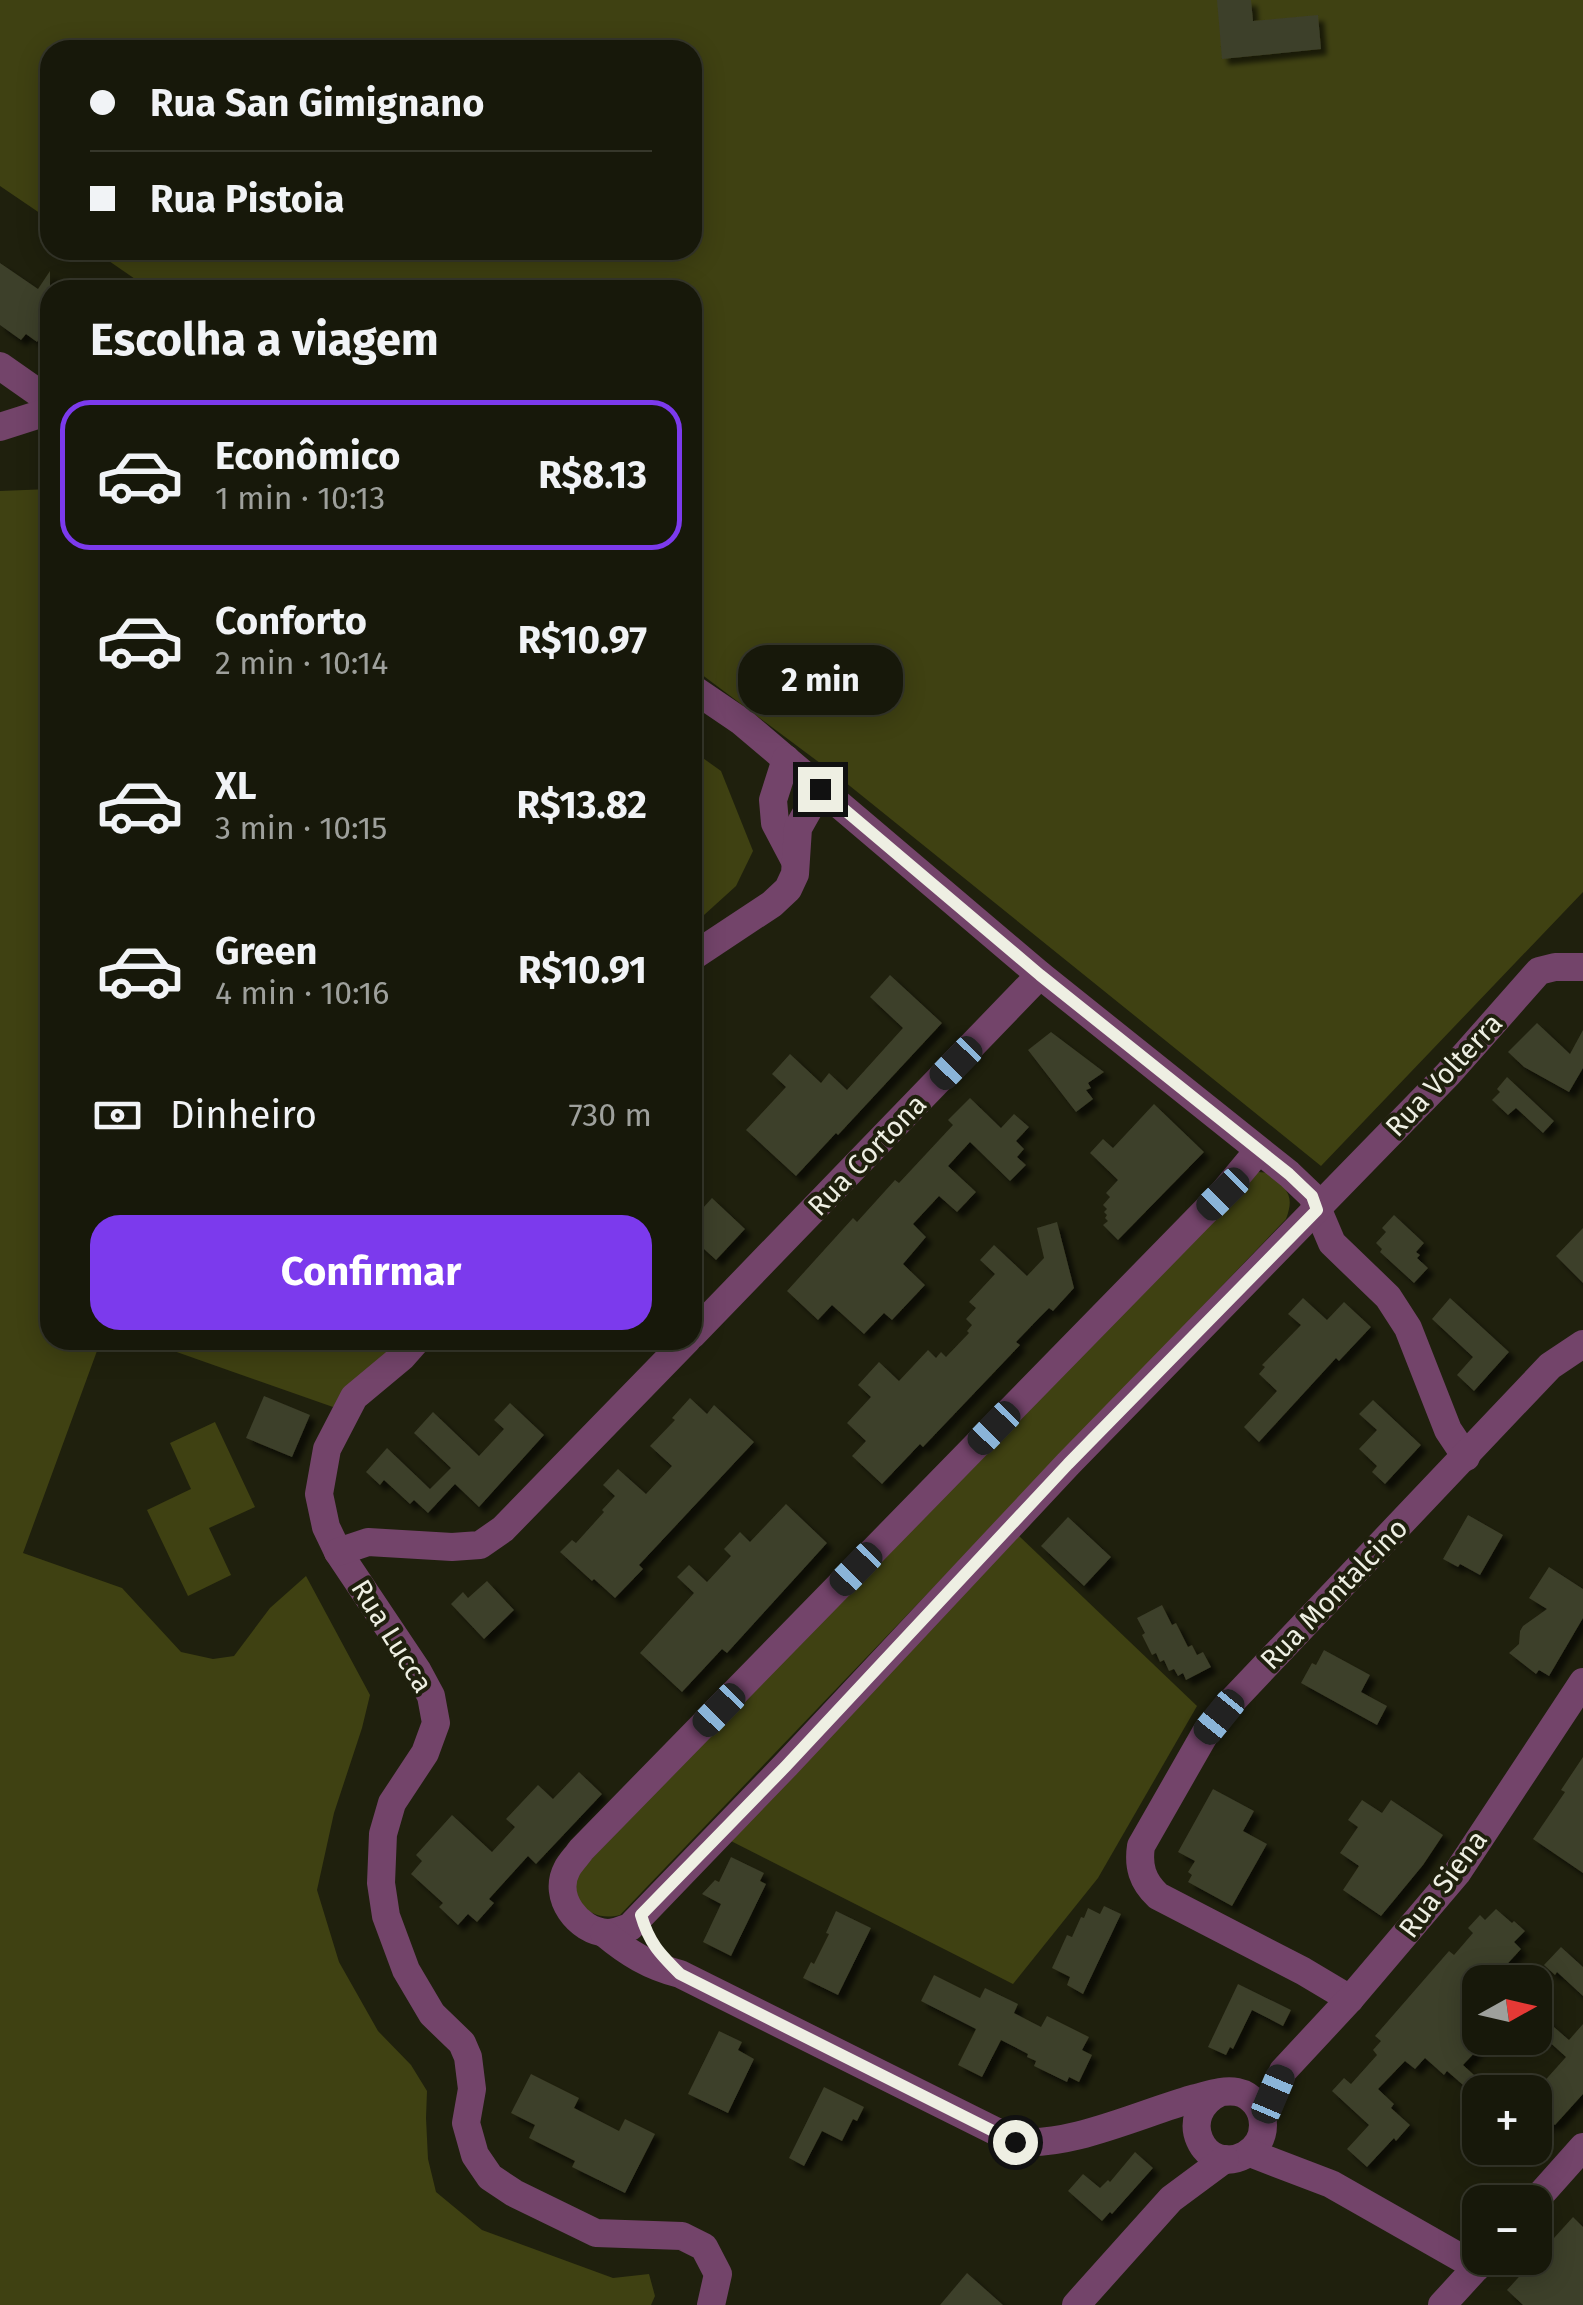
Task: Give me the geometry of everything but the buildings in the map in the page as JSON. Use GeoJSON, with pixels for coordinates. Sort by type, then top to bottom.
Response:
{"type":"FeatureCollection","features":[{"type":"Feature","properties":{"kind":"street"},"geometry":{"type":"LineString","coordinates":[[0,366],[40,394]]}},
{"type":"Feature","properties":{"kind":"street"},"geometry":{"type":"LineString","coordinates":[[0,428],[40,414]]}},
{"type":"Feature","properties":{"kind":"street"},"geometry":{"type":"LineString","coordinates":[[702,695],[742,722],[1040,975],[1312,1196],[1332,1243],[1388,1297],[1408,1328],[1448,1430],[1466,1457]]}},
{"type":"Feature","properties":{"kind":"street"},"geometry":{"type":"LineString","coordinates":[[786,759],[773,800],[775,823],[796,862]]}},
{"type":"Feature","properties":{"kind":"street"},"geometry":{"type":"LineString","coordinates":[[702,950],[780,898],[794,882],[798,828],[820,789]]}},
{"type":"Feature","properties":{"kind":"street","name":"Rua Volterra"},"geometry":{"type":"LineString","coordinates":[[591,1927],[617,1932],[641,1915],[1068,1464],[1448,1074],[1539,971],[1583,967]]}},
{"type":"Feature","properties":{"kind":"street","name":"Rua Cortona"},"geometry":{"type":"LineString","coordinates":[[702,1325],[1040,975]]}},
{"type":"Feature","properties":{"kind":"street"},"geometry":{"type":"LineString","coordinates":[[591,1927],[569,1910],[562,1886],[566,1871],[582,1850],[1223,1194],[1258,1150]]}},
{"type":"Feature","properties":{"kind":"street","name":"Rua Montalcino"},"geometry":{"type":"LineString","coordinates":[[1350,1998],[1158,1896],[1141,1872],[1141,1846],[1205,1734],[1232,1700],[1550,1366],[1583,1344]]}},
{"type":"Feature","properties":{"kind":"street","name":"Rua Lucca"},"geometry":{"type":"LineString","coordinates":[[408,1350],[354,1397],[328,1448],[320,1494],[326,1527],[338,1552],[417,1670],[431,1696],[436,1723],[425,1753],[392,1803],[383,1834],[381,1883],[386,1916],[406,1970],[432,2014],[462,2043],[468,2057],[472,2088],[466,2123],[475,2155],[490,2177],[596,2233],[682,2236],[704,2247],[718,2274],[711,2305]]}},
{"type":"Feature","properties":{"kind":"street","name":"Rua Cortona"},"geometry":{"type":"LineString","coordinates":[[338,1552],[368,1542],[480,1545],[503,1529],[677,1350]]}},
{"type":"Feature","properties":{"kind":"street","name":"Rua Siena"},"geometry":{"type":"LineString","coordinates":[[1250,2140],[1282,2071],[1457,1873],[1583,1682]]}},
{"type":"Feature","properties":{"kind":"street"},"geometry":{"type":"LineString","coordinates":[[641,1915],[656,1950],[680,1974]]}},
{"type":"Feature","properties":{"kind":"street","name":"Rua Siena"},"geometry":{"type":"LineString","coordinates":[[591,1927],[658,1969],[680,1974],[1015,2142],[1056,2140],[1228,2091],[1282,2071]]}},
{"type":"Feature","properties":{"kind":"street"},"geometry":{"type":"LineString","coordinates":[[1076,2305],[1171,2199],[1250,2140],[1254,2101],[1228,2091],[1209,2097],[1200,2107],[1196,2120],[1198,2137],[1171,2199]]}},
{"type":"Feature","properties":{"kind":"street"},"geometry":{"type":"LineString","coordinates":[[1144,2116],[1184,2123],[1206,2151],[1250,2140],[1462,2252]]}},
{"type":"Feature","properties":{"kind":"street"},"geometry":{"type":"LineString","coordinates":[[1549,2185],[1583,2147]]}},
{"type":"Feature","properties":{"kind":"street"},"geometry":{"type":"LineString","coordinates":[[1442,2305],[1469,2275]]}},
{"type":"Feature","properties":{"kind":"shaded area"},"geometry":{"type":"Polygon","coordinates":[[[0,0],[1583,0],[1583,892],[1321,1166],[840,778],[702,675],[702,280],[136,280],[108,260],[702,260],[702,40],[40,40],[40,213],[0,186],[0,0]]]}},
{"type":"Feature","properties":{"kind":"shaded area"},"geometry":{"type":"Polygon","coordinates":[[[40,489],[40,1350],[97,1350],[23,1553],[122,1588],[181,1652],[213,1659],[234,1656],[270,1608],[306,1576],[370,1695],[334,1813],[317,1890],[339,1962],[378,2031],[411,2065],[427,2091],[428,2159],[436,2192],[482,2230],[613,2278],[649,2274],[655,2296],[651,2305],[0,2305],[0,491],[40,489]]]}},
{"type":"Feature","properties":{"kind":"shaded area"},"geometry":{"type":"Polygon","coordinates":[[[702,757],[721,771],[753,851],[736,886],[702,917],[702,757]]]}},
{"type":"Feature","properties":{"kind":"shaded area"},"geometry":{"type":"Polygon","coordinates":[[[1271,1173],[1285,1189],[1290,1204],[1286,1219],[620,1915],[598,1915],[579,1904],[574,1880],[579,1872],[1247,1175],[1271,1173]]]}},
{"type":"Feature","properties":{"kind":"shaded area"},"geometry":{"type":"Polygon","coordinates":[[[171,1350],[390,1350],[333,1407],[171,1350]]]}},
{"type":"Feature","properties":{"kind":"shaded area"},"geometry":{"type":"Polygon","coordinates":[[[215,1422],[255,1507],[209,1528],[231,1575],[188,1596],[147,1510],[191,1489],[170,1443],[215,1422]]]}},
{"type":"Feature","properties":{"kind":"shaded area"},"geometry":{"type":"Polygon","coordinates":[[[1018,1535],[1197,1706],[1098,1878],[1013,1984],[727,1839],[1018,1535]]]}},
{"type":"Feature","properties":{"kind":"route"},"geometry":{"type":"LineString","coordinates":[[820,789],[1040,975],[1289,1174],[1312,1196],[1317,1210],[1068,1464],[641,1915],[656,1950],[680,1974],[1015,2142]]}}]}
